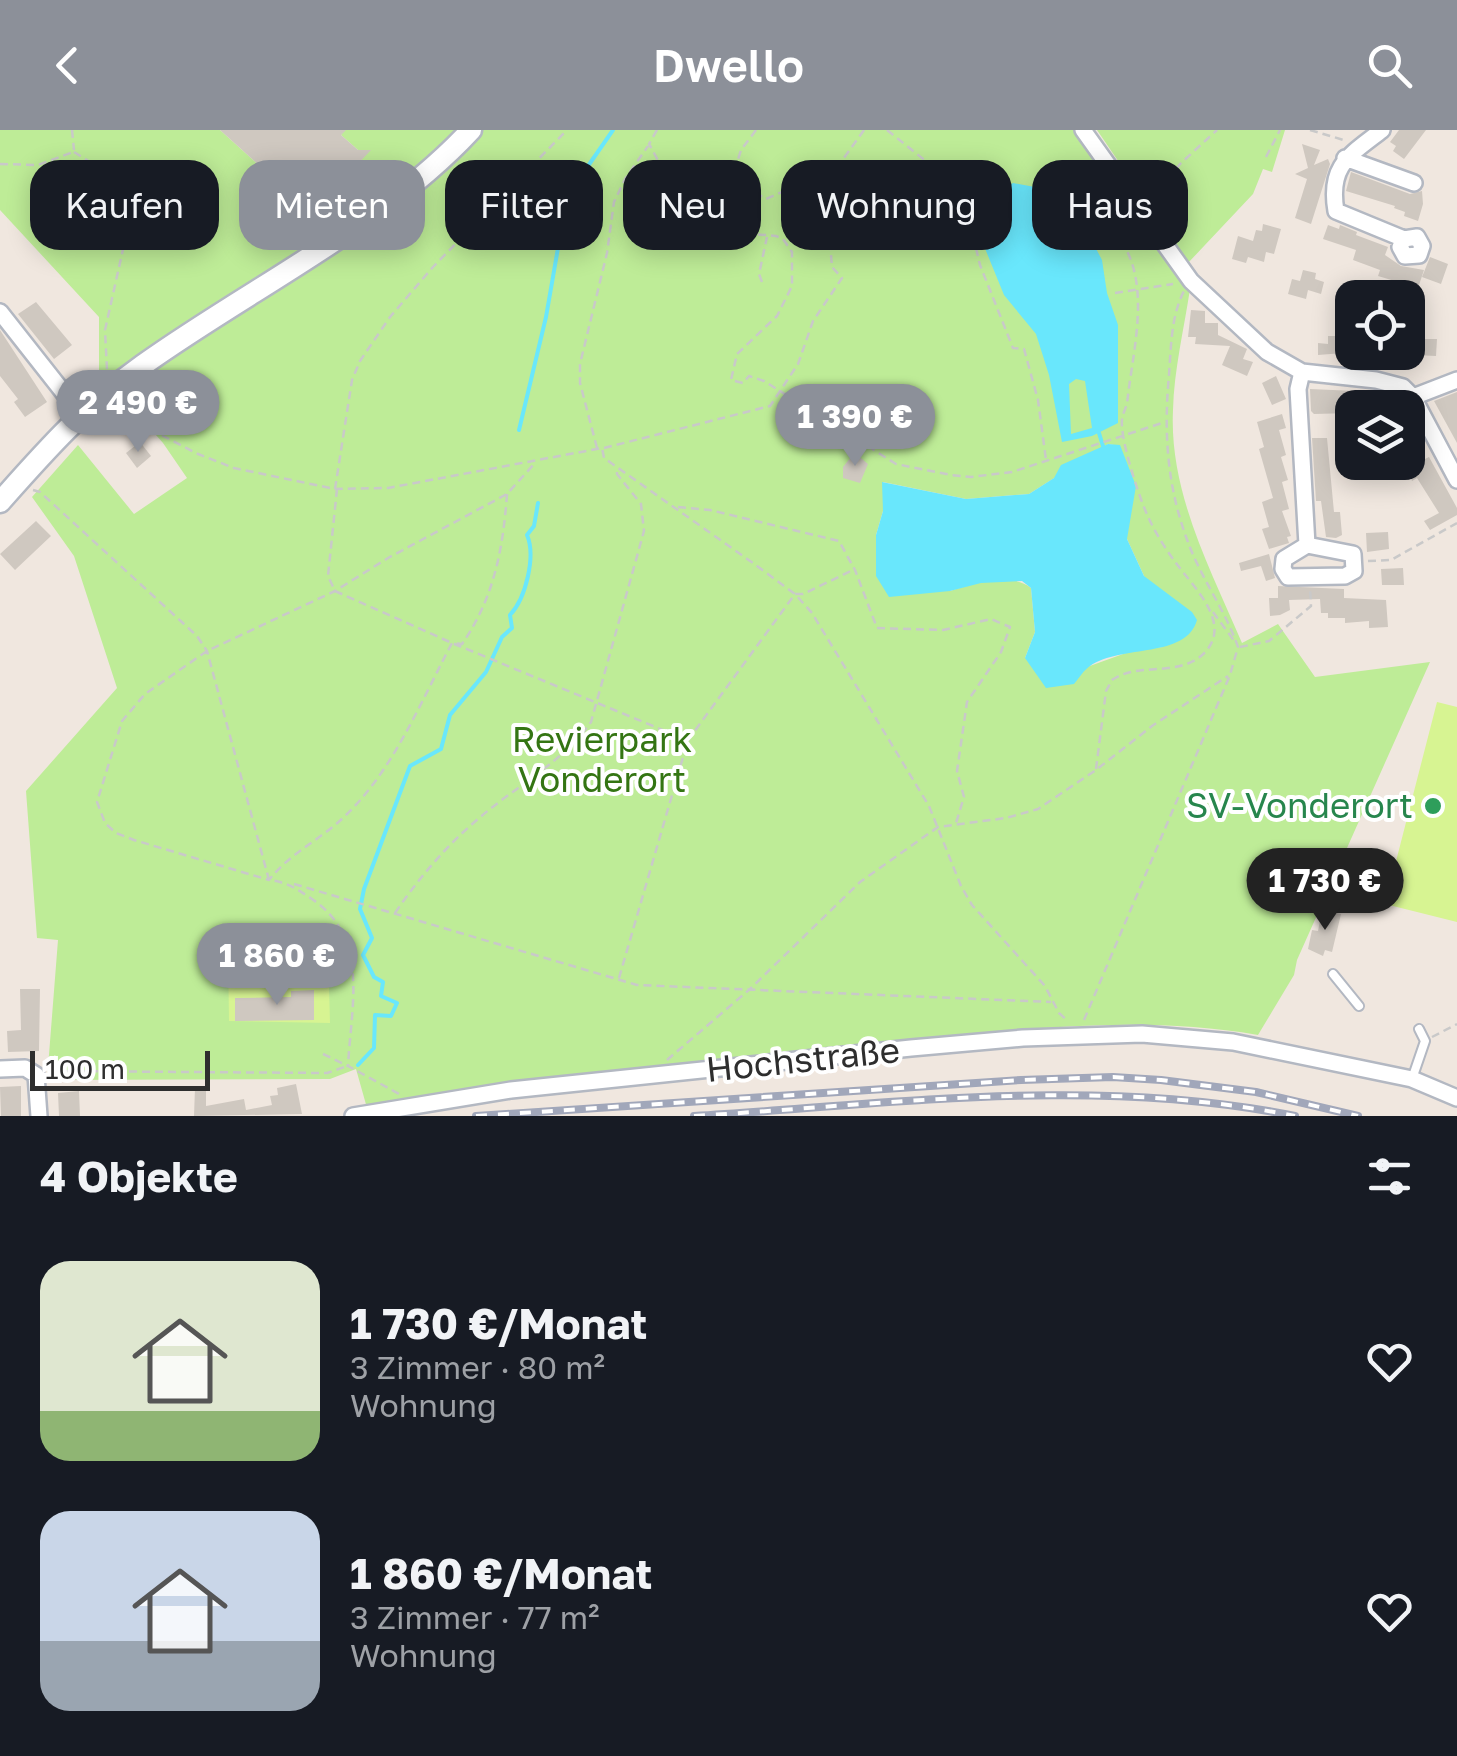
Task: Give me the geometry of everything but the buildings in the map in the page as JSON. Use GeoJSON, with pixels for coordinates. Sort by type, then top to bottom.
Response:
{"type":"FeatureCollection","features":[{"type":"Feature","properties":{"kind":"main road"},"geometry":{"type":"LineString","coordinates":[[0,502],[83,411],[117,384],[392,198],[472,130]]}},
{"type":"Feature","properties":{"kind":"street"},"geometry":{"type":"LineString","coordinates":[[1083,130],[1104,160]]}},
{"type":"Feature","properties":{"kind":"street"},"geometry":{"type":"LineString","coordinates":[[1382,130],[1345,158],[1332,192],[1336,211],[1404,238]]}},
{"type":"Feature","properties":{"kind":"street"},"geometry":{"type":"LineString","coordinates":[[1345,158],[1414,184]]}},
{"type":"Feature","properties":{"kind":"street"},"geometry":{"type":"LineString","coordinates":[[1168,250],[1191,281],[1267,352],[1302,372],[1376,380],[1406,390]]}},
{"type":"Feature","properties":{"kind":"street"},"geometry":{"type":"LineString","coordinates":[[0,312],[67,397],[83,411]]}},
{"type":"Feature","properties":{"kind":"street"},"geometry":{"type":"LineString","coordinates":[[1302,372],[1298,388],[1307,545]]}},
{"type":"Feature","properties":{"kind":"street"},"geometry":{"type":"LineString","coordinates":[[1425,392],[1457,380]]}},
{"type":"Feature","properties":{"kind":"street"},"geometry":{"type":"LineString","coordinates":[[1425,420],[1457,480]]}},
{"type":"Feature","properties":{"kind":"street"},"geometry":{"type":"LineString","coordinates":[[1307,545],[1353,554],[1355,562],[1354,571],[1346,576],[1309,578],[1288,577],[1282,564],[1288,555],[1307,545]]}},
{"type":"Feature","properties":{"kind":"street","name":"Hochstraße"},"geometry":{"type":"LineString","coordinates":[[353,1116],[511,1090],[945,1044],[1077,1035],[1178,1035],[1254,1047],[1412,1079],[1457,1098]]}},
{"type":"Feature","properties":{"kind":"street"},"geometry":{"type":"LineString","coordinates":[[0,1069],[24,1068],[38,1079],[40,1116]]}},
{"type":"Feature","properties":{"kind":"lane"},"geometry":{"type":"LineString","coordinates":[[1333,974],[1359,1006]]}},
{"type":"Feature","properties":{"kind":"lane"},"geometry":{"type":"LineString","coordinates":[[1412,1079],[1425,1041],[1419,1029]]}},
{"type":"Feature","properties":{"kind":"path"},"geometry":{"type":"LineString","coordinates":[[72,130],[74,152]]}},
{"type":"Feature","properties":{"kind":"path"},"geometry":{"type":"LineString","coordinates":[[567,130],[434,266],[390,317],[360,361],[352,380],[328,576],[334,591],[688,740]]}},
{"type":"Feature","properties":{"kind":"path"},"geometry":{"type":"LineString","coordinates":[[656,130],[614,202],[607,253],[580,364],[580,383],[604,458],[795,594],[827,634],[928,806],[972,905],[1045,986],[1077,1035],[1238,648],[1180,520],[1168,470],[1165,422],[1175,317],[1191,281]]}},
{"type":"Feature","properties":{"kind":"path"},"geometry":{"type":"LineString","coordinates":[[738,160],[756,130]]}},
{"type":"Feature","properties":{"kind":"path"},"geometry":{"type":"LineString","coordinates":[[843,160],[864,130]]}},
{"type":"Feature","properties":{"kind":"path"},"geometry":{"type":"LineString","coordinates":[[887,130],[962,190],[980,265],[998,313],[1014,348],[1024,349],[1038,400],[1046,462]]}},
{"type":"Feature","properties":{"kind":"path"},"geometry":{"type":"LineString","coordinates":[[1184,160],[1217,130]]}},
{"type":"Feature","properties":{"kind":"path"},"geometry":{"type":"LineString","coordinates":[[1266,157],[1280,130]]}},
{"type":"Feature","properties":{"kind":"path"},"geometry":{"type":"LineString","coordinates":[[1310,130],[1360,145]]}},
{"type":"Feature","properties":{"kind":"path"},"geometry":{"type":"LineString","coordinates":[[649,144],[658,160]]}},
{"type":"Feature","properties":{"kind":"path"},"geometry":{"type":"LineString","coordinates":[[0,164],[38,166],[74,152]]}},
{"type":"Feature","properties":{"kind":"path"},"geometry":{"type":"LineString","coordinates":[[74,152],[136,191],[105,330],[106,368],[117,384],[163,436],[198,454],[234,468],[336,489],[388,488],[535,462],[770,406],[798,364],[813,322],[842,278],[832,266],[831,250]]}},
{"type":"Feature","properties":{"kind":"path"},"geometry":{"type":"LineString","coordinates":[[761,234],[784,239],[790,246],[794,261],[792,286],[777,316],[737,354],[731,380],[744,383],[749,376],[764,380],[896,464],[971,477],[1012,472],[1165,422]]}},
{"type":"Feature","properties":{"kind":"path"},"geometry":{"type":"LineString","coordinates":[[762,282],[759,274],[768,235]]}},
{"type":"Feature","properties":{"kind":"path"},"geometry":{"type":"LineString","coordinates":[[1096,770],[1106,691],[1112,680],[1127,673],[1184,664],[1200,656],[1214,634],[1215,624],[1194,581],[1178,565],[1150,521],[1123,434],[1121,421],[1127,404],[1139,290],[1128,251]]}},
{"type":"Feature","properties":{"kind":"path"},"geometry":{"type":"LineString","coordinates":[[1115,293],[1173,284]]}},
{"type":"Feature","properties":{"kind":"path"},"geometry":{"type":"LineString","coordinates":[[535,462],[507,494],[334,591],[207,651],[145,694],[122,721],[98,796],[98,810],[116,833],[636,985],[1052,1002]]}},
{"type":"Feature","properties":{"kind":"path"},"geometry":{"type":"LineString","coordinates":[[395,913],[440,854],[578,740],[591,722],[644,531],[641,504],[617,474],[616,467]]}},
{"type":"Feature","properties":{"kind":"path"},"geometry":{"type":"LineString","coordinates":[[22,478],[197,636],[207,651],[270,880]]}},
{"type":"Feature","properties":{"kind":"path"},"geometry":{"type":"LineString","coordinates":[[452,643],[462,644],[490,594],[499,561],[507,494]]}},
{"type":"Feature","properties":{"kind":"path"},"geometry":{"type":"LineString","coordinates":[[675,507],[710,510],[839,541],[855,570],[877,628],[943,630],[991,619],[1010,627],[1001,652],[967,702],[957,772],[964,797],[955,824]]}},
{"type":"Feature","properties":{"kind":"path"},"geometry":{"type":"LineString","coordinates":[[1355,562],[1391,560],[1457,523]]}},
{"type":"Feature","properties":{"kind":"path"},"geometry":{"type":"LineString","coordinates":[[795,594],[855,570]]}},
{"type":"Feature","properties":{"kind":"path"},"geometry":{"type":"LineString","coordinates":[[1238,648],[1270,641],[1311,606],[1309,578]]}},
{"type":"Feature","properties":{"kind":"path"},"geometry":{"type":"LineString","coordinates":[[619,979],[688,740],[795,594]]}},
{"type":"Feature","properties":{"kind":"path"},"geometry":{"type":"LineString","coordinates":[[1206,603],[1238,648]]}},
{"type":"Feature","properties":{"kind":"path"},"geometry":{"type":"LineString","coordinates":[[270,880],[286,858],[344,817],[367,792],[452,643]]}},
{"type":"Feature","properties":{"kind":"path"},"geometry":{"type":"LineString","coordinates":[[646,1077],[750,989],[860,882],[938,827],[1006,818],[1038,809],[1230,675]]}},
{"type":"Feature","properties":{"kind":"path"},"geometry":{"type":"LineString","coordinates":[[288,882],[335,918],[350,947],[353,967],[348,1066]]}},
{"type":"Feature","properties":{"kind":"path"},"geometry":{"type":"LineString","coordinates":[[1425,1041],[1457,1024]]}},
{"type":"Feature","properties":{"kind":"path"},"geometry":{"type":"LineString","coordinates":[[322,1054],[416,1104]]}},
{"type":"Feature","properties":{"kind":"path"},"geometry":{"type":"LineString","coordinates":[[38,1079],[45,1071],[327,1073],[348,1066]]}},
{"type":"Feature","properties":{"kind":"green space","name":"Revierpark Vonderort"},"geometry":{"type":"Polygon","coordinates":[[[0,130],[220,130],[253,160],[239,160],[239,250],[425,250],[425,160],[361,160],[367,153],[341,135],[343,130],[1075,130],[1097,160],[1032,160],[1032,250],[1162,250],[1190,289],[1174,395],[1178,471],[1194,530],[1242,643],[1278,624],[1315,677],[1430,662],[1297,960],[1294,975],[1258,1035],[1147,1025],[1034,1029],[408,1098],[367,1108],[356,1069],[330,1079],[47,1080],[58,940],[37,938],[26,791],[117,688],[74,556],[32,497],[78,445],[134,514],[187,478],[163,443],[99,370],[99,317],[37,250],[219,250],[219,160],[30,160],[30,242],[0,210],[0,130]],[[1108,444],[1029,494],[966,499],[883,482],[883,511],[876,535],[950,591],[1002,580],[1031,588],[1035,632],[1025,658],[1087,667],[1137,649],[1163,647],[1144,576],[1127,539],[1114,445],[1108,444]]]}},
{"type":"Feature","properties":{"kind":"green space"},"geometry":{"type":"Polygon","coordinates":[[[1097,130],[1285,130],[1272,172],[1263,169],[1253,194],[1188,263],[1179,250],[1188,250],[1188,160],[1118,160],[1097,130]]]}},
{"type":"Feature","properties":{"kind":"green space","name":"SV-Vonderort"},"geometry":{"type":"Polygon","coordinates":[[[1437,702],[1457,707],[1457,922],[1385,904],[1437,702]]]}},
{"type":"Feature","properties":{"kind":"green space"},"geometry":{"type":"Polygon","coordinates":[[[228,948],[328,949],[330,1023],[229,1021],[228,948]]]}},
{"type":"Feature","properties":{"kind":"water"},"geometry":{"type":"Polygon","coordinates":[[[1013,183],[1032,186],[1032,250],[1097,250],[1102,260],[1107,293],[1118,325],[1118,423],[1092,436],[1062,442],[1049,375],[1036,334],[1004,295],[986,250],[1012,250],[1013,183]],[[1076,379],[1069,384],[1071,434],[1092,428],[1085,381],[1076,379]]]}},
{"type":"Feature","properties":{"kind":"water"},"geometry":{"type":"Polygon","coordinates":[[[1108,444],[1120,445],[1136,486],[1127,539],[1144,576],[1197,620],[1180,641],[1103,659],[1074,684],[1046,688],[1025,658],[1035,632],[1031,588],[1022,581],[889,597],[876,576],[882,482],[966,499],[1029,494],[1054,478],[1061,465],[1108,444]]]}},
{"type":"Feature","properties":{"kind":"waterway"},"geometry":{"type":"LineString","coordinates":[[519,430],[558,248],[588,166],[613,130]]}},
{"type":"Feature","properties":{"kind":"waterway"},"geometry":{"type":"LineString","coordinates":[[1099,433],[1103,446]]}},
{"type":"Feature","properties":{"kind":"waterway"},"geometry":{"type":"LineString","coordinates":[[358,1065],[374,1048],[375,1015],[391,1016],[397,1003],[381,996],[383,982],[374,977],[363,955],[372,938],[360,909],[364,889],[410,766],[441,749],[450,715],[486,672],[502,637],[512,628],[510,615],[528,576],[527,535],[534,526],[538,503]]}},
{"type":"Feature","properties":{"kind":"railway"},"geometry":{"type":"LineString","coordinates":[[476,1116],[1113,1077],[1256,1092],[1358,1116]]}},
{"type":"Feature","properties":{"kind":"railway"},"geometry":{"type":"LineString","coordinates":[[694,1116],[919,1100],[1070,1095],[1146,1097],[1295,1116]]}},
{"type":"Feature","properties":{"kind":"place","name":"SV-Vonderort"},"geometry":{"type":"Point","coordinates":[1433,806]}}]}
